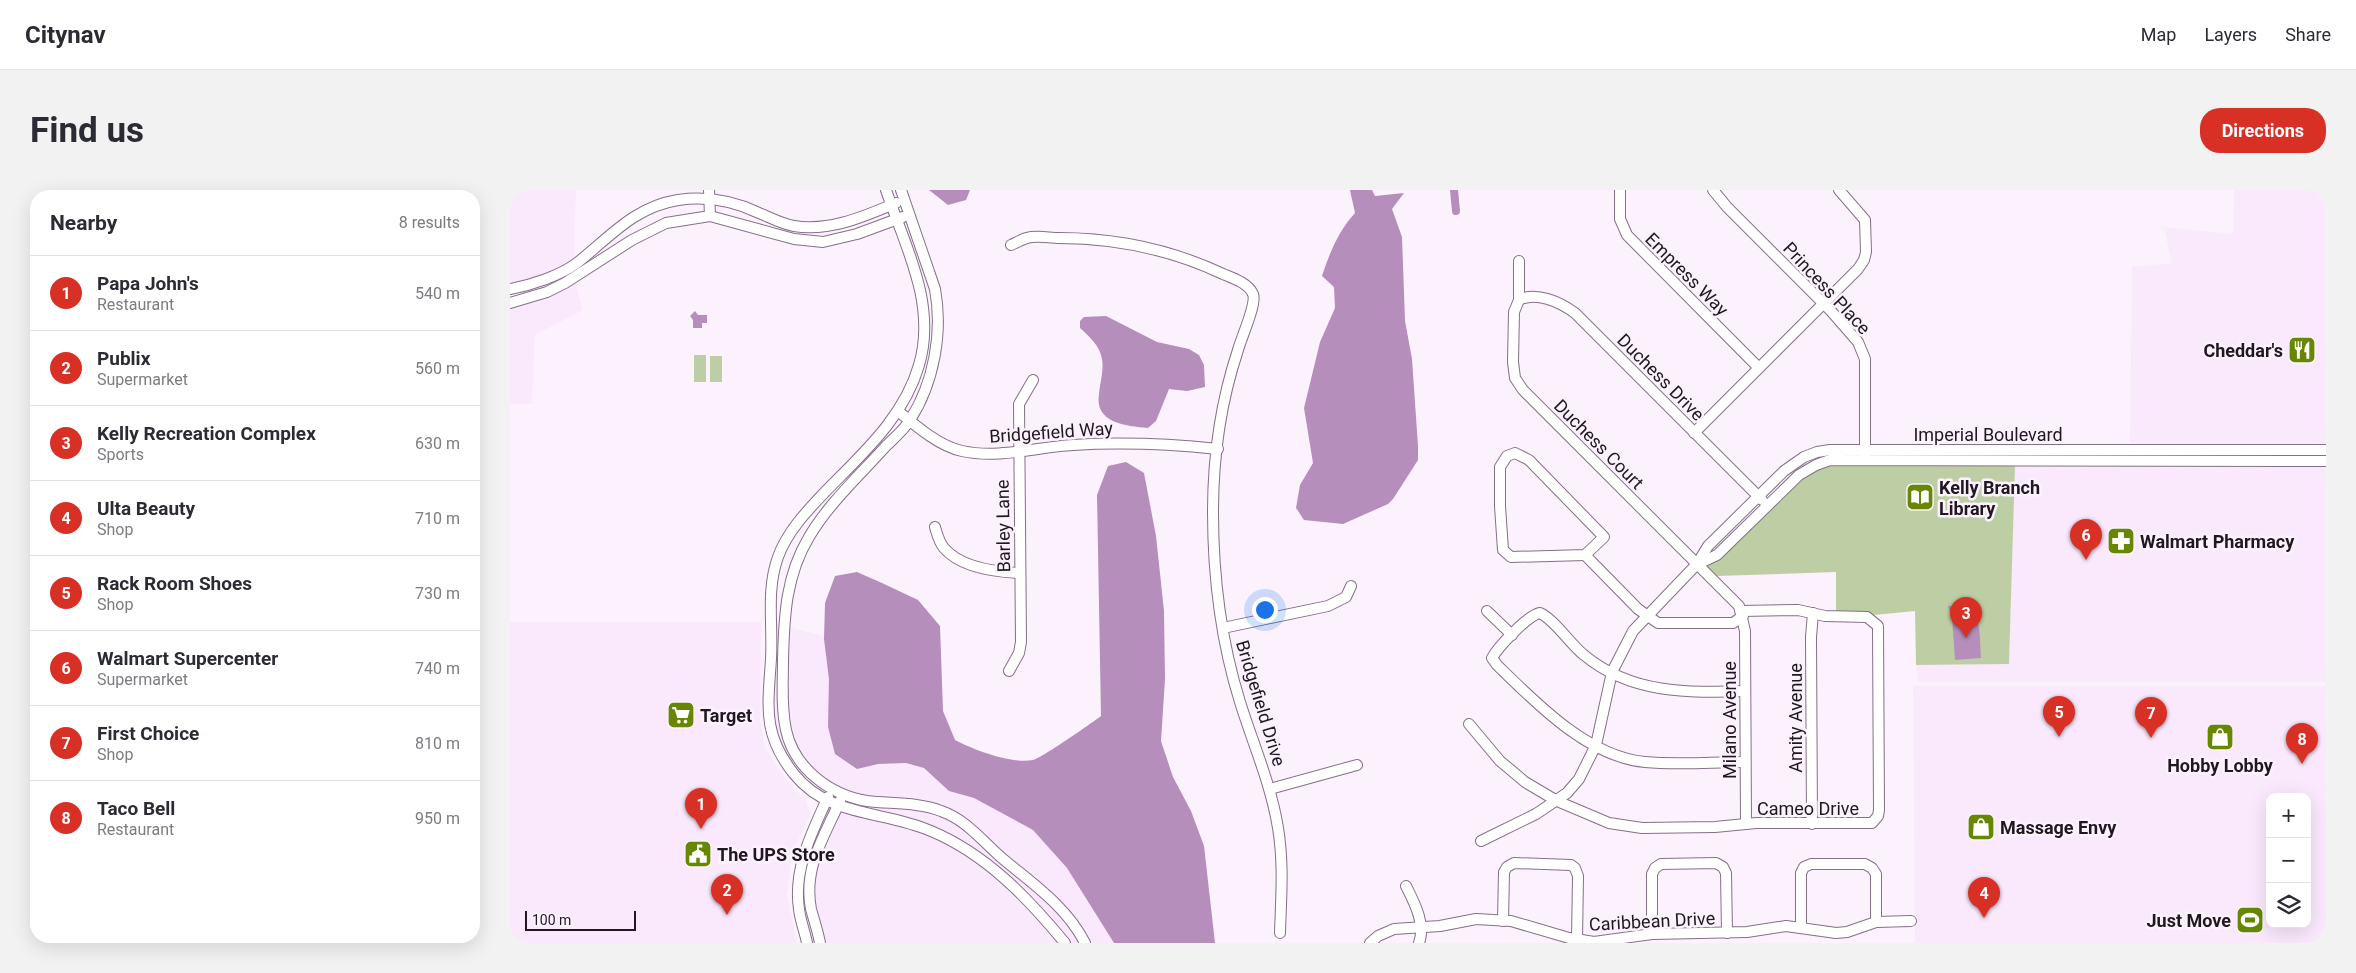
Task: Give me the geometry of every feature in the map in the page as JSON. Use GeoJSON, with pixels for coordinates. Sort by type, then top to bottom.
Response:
{"type":"FeatureCollection","features":[{"type":"Feature","properties":{"kind":"street"},"geometry":{"type":"LineString","coordinates":[[886,190],[916,274],[924,325],[919,365],[898,411],[884,431],[804,514],[779,555],[772,579],[770,600],[771,658],[767,692],[769,725],[774,744],[796,777],[826,802],[912,823],[952,840],[1000,874],[1040,912],[1065,943]]}},
{"type":"Feature","properties":{"kind":"street","name":"Empress Way"},"geometry":{"type":"LineString","coordinates":[[1620,190],[1620,219],[1627,235],[1758,367]]}},
{"type":"Feature","properties":{"kind":"street","name":"Princess Place"},"geometry":{"type":"LineString","coordinates":[[1713,190],[1727,207],[1854,337],[1865,359],[1865,454]]}},
{"type":"Feature","properties":{"kind":"street"},"geometry":{"type":"LineString","coordinates":[[1694,432],[1858,269],[1864,260],[1866,252],[1865,220],[1839,190]]}},
{"type":"Feature","properties":{"kind":"street"},"geometry":{"type":"LineString","coordinates":[[709,195],[710,216]]}},
{"type":"Feature","properties":{"kind":"street"},"geometry":{"type":"LineString","coordinates":[[510,288],[542,280],[575,264],[621,224],[636,215],[678,200],[709,195],[777,221],[794,226],[807,227],[846,222],[891,205],[902,195],[930,270],[938,306],[938,329],[934,360],[929,378],[910,421],[817,524],[797,558],[788,587],[784,617],[783,714],[786,732],[804,766],[831,789],[869,801],[931,808],[963,822],[1053,900],[1071,921],[1085,943]]}},
{"type":"Feature","properties":{"kind":"street"},"geometry":{"type":"LineString","coordinates":[[510,303],[547,292],[565,283],[653,227],[666,223],[710,216],[794,239],[823,242],[838,240],[897,220],[909,214]]}},
{"type":"Feature","properties":{"kind":"street","name":"Bridgefield Drive"},"geometry":{"type":"LineString","coordinates":[[1011,245],[1029,237],[1094,239],[1127,243],[1196,262],[1248,287],[1253,293],[1254,303],[1231,373],[1218,449],[1213,510],[1214,546],[1223,628],[1240,702],[1270,789],[1281,857],[1283,884],[1280,933]]}},
{"type":"Feature","properties":{"kind":"street","name":"Duchess Court"},"geometry":{"type":"LineString","coordinates":[[1519,262],[1519,300],[1514,312],[1513,362],[1513,370],[1518,383],[1560,428],[1740,606],[1742,613]]}},
{"type":"Feature","properties":{"kind":"street","name":"Duchess Drive"},"geometry":{"type":"LineString","coordinates":[[1519,300],[1527,296],[1543,298],[1556,302],[1575,313],[1769,505]]}},
{"type":"Feature","properties":{"kind":"street","name":"Barley Lane"},"geometry":{"type":"LineString","coordinates":[[1009,671],[1019,654],[1021,642],[1019,404],[1032,380]]}},
{"type":"Feature","properties":{"kind":"street","name":"Bridgefield Way"},"geometry":{"type":"LineString","coordinates":[[898,411],[937,440],[961,451],[987,454],[1071,445],[1109,444],[1218,449]]}},
{"type":"Feature","properties":{"kind":"street","name":"Imperial Boulevard"},"geometry":{"type":"LineString","coordinates":[[1481,841],[1536,814],[1557,801],[1579,779],[1596,745],[1612,672],[1633,631],[1697,564],[1708,546],[1784,471],[1804,457],[1830,450],[1865,454],[2326,461]]}},
{"type":"Feature","properties":{"kind":"street","name":"Imperial Boulevard"},"geometry":{"type":"LineString","coordinates":[[1697,564],[1717,555],[1799,475],[1816,465],[1865,454],[2326,450]]}},
{"type":"Feature","properties":{"kind":"street"},"geometry":{"type":"LineString","coordinates":[[1585,555],[1604,537],[1529,460],[1515,453],[1507,456],[1500,467],[1500,516],[1503,550],[1511,556],[1585,555],[1647,616]]}},
{"type":"Feature","properties":{"kind":"street"},"geometry":{"type":"LineString","coordinates":[[935,527],[943,548],[960,560],[991,570],[1020,573]]}},
{"type":"Feature","properties":{"kind":"street"},"geometry":{"type":"LineString","coordinates":[[1223,628],[1328,606],[1346,597],[1351,586]]}},
{"type":"Feature","properties":{"kind":"street","name":"Cameo Drive"},"geometry":{"type":"LineString","coordinates":[[1469,724],[1511,771],[1542,793],[1597,820],[1623,826],[1695,827],[1746,824],[1867,824],[1875,820],[1879,810],[1878,626],[1871,618],[1826,616],[1798,610],[1742,613],[1733,623],[1665,624],[1658,623],[1647,616]]}},
{"type":"Feature","properties":{"kind":"street"},"geometry":{"type":"LineString","coordinates":[[1488,611],[1512,635]]}},
{"type":"Feature","properties":{"kind":"street","name":"Milano Avenue"},"geometry":{"type":"LineString","coordinates":[[1742,613],[1745,691],[1746,824]]}},
{"type":"Feature","properties":{"kind":"street","name":"Amity Avenue"},"geometry":{"type":"LineString","coordinates":[[1812,824],[1811,637],[1814,613]]}},
{"type":"Feature","properties":{"kind":"street"},"geometry":{"type":"LineString","coordinates":[[1745,691],[1685,692],[1654,689],[1621,679],[1581,653],[1543,614],[1534,615],[1512,635],[1492,658],[1502,670],[1559,723],[1607,752],[1645,762],[1745,762]]}},
{"type":"Feature","properties":{"kind":"street"},"geometry":{"type":"LineString","coordinates":[[1270,789],[1357,765]]}},
{"type":"Feature","properties":{"kind":"street"},"geometry":{"type":"LineString","coordinates":[[807,943],[799,909],[802,858],[831,789]]}},
{"type":"Feature","properties":{"kind":"street"},"geometry":{"type":"LineString","coordinates":[[820,943],[811,908],[810,873],[816,851],[843,794]]}},
{"type":"Feature","properties":{"kind":"street"},"geometry":{"type":"LineString","coordinates":[[1503,920],[1504,872],[1507,866],[1514,864],[1571,864],[1578,876],[1577,940]]}},
{"type":"Feature","properties":{"kind":"street"},"geometry":{"type":"LineString","coordinates":[[1652,934],[1652,874],[1655,868],[1661,864],[1716,864],[1723,867],[1726,872],[1727,933]]}},
{"type":"Feature","properties":{"kind":"street"},"geometry":{"type":"LineString","coordinates":[[1801,927],[1801,873],[1804,867],[1811,864],[1865,864],[1872,868],[1876,874],[1876,922]]}},
{"type":"Feature","properties":{"kind":"street"},"geometry":{"type":"LineString","coordinates":[[1406,886],[1418,910],[1419,943]]}},
{"type":"Feature","properties":{"kind":"street","name":"Caribbean Drive"},"geometry":{"type":"LineString","coordinates":[[1370,943],[1378,936],[1394,929],[1420,928],[1476,919],[1503,920],[1528,925],[1577,940],[1606,942],[1652,934],[1747,932],[1786,926],[1836,933],[1847,932],[1876,922],[1910,921]]}},
{"type":"Feature","properties":{"kind":"shaded area"},"geometry":{"type":"Polygon","coordinates":[[[510,190],[576,190],[574,259],[541,276],[510,284],[510,190]]]}},
{"type":"Feature","properties":{"kind":"shaded area"},"geometry":{"type":"Polygon","coordinates":[[[929,190],[970,190],[966,200],[948,205],[929,190]]]}},
{"type":"Feature","properties":{"kind":"shaded area"},"geometry":{"type":"Polygon","coordinates":[[[1350,190],[1372,190],[1375,196],[1404,193],[1392,209],[1402,237],[1405,321],[1412,359],[1418,460],[1388,504],[1343,524],[1304,520],[1296,508],[1300,485],[1313,463],[1304,408],[1320,342],[1335,308],[1334,287],[1322,276],[1335,243],[1355,213],[1350,190]]]}},
{"type":"Feature","properties":{"kind":"shaded area"},"geometry":{"type":"Polygon","coordinates":[[[2234,190],[2326,190],[2326,445],[2130,446],[2132,267],[2172,263],[2164,227],[2233,234],[2234,190]]]}},
{"type":"Feature","properties":{"kind":"shaded area"},"geometry":{"type":"Polygon","coordinates":[[[575,282],[583,310],[535,335],[532,404],[510,404],[510,307],[575,282]]]}},
{"type":"Feature","properties":{"kind":"shaded area"},"geometry":{"type":"Polygon","coordinates":[[[695,311],[698,315],[707,315],[707,323],[702,323],[702,328],[693,328],[693,320],[690,316],[695,311]]]}},
{"type":"Feature","properties":{"kind":"shaded area"},"geometry":{"type":"Polygon","coordinates":[[[1106,316],[1157,342],[1189,349],[1199,355],[1204,365],[1205,387],[1187,391],[1169,389],[1156,421],[1148,428],[1122,424],[1107,417],[1101,411],[1099,404],[1103,368],[1101,354],[1094,342],[1080,328],[1080,321],[1084,317],[1106,316]]]}},
{"type":"Feature","properties":{"kind":"shaded area"},"geometry":{"type":"Polygon","coordinates":[[[1126,462],[1144,473],[1156,536],[1164,611],[1165,679],[1161,741],[1173,777],[1191,811],[1204,846],[1215,943],[1114,943],[1067,868],[1033,830],[974,798],[949,791],[924,768],[906,763],[878,764],[857,769],[835,754],[828,727],[829,679],[824,639],[825,603],[835,576],[857,572],[918,600],[940,626],[943,711],[955,740],[982,752],[1004,758],[1024,761],[1033,760],[1101,716],[1097,495],[1108,466],[1126,462]]]}},
{"type":"Feature","properties":{"kind":"shaded area"},"geometry":{"type":"Polygon","coordinates":[[[2015,465],[2326,465],[2326,682],[1918,682],[1916,665],[2009,664],[2015,465]]]}},
{"type":"Feature","properties":{"kind":"shaded area"},"geometry":{"type":"Polygon","coordinates":[[[1967,605],[1973,609],[1978,621],[1981,658],[1955,660],[1952,617],[1948,606],[1967,605]]]}},
{"type":"Feature","properties":{"kind":"shaded area"},"geometry":{"type":"Polygon","coordinates":[[[510,622],[761,622],[760,721],[765,747],[785,778],[805,800],[810,814],[792,854],[787,894],[797,943],[510,943],[510,622]]]}},
{"type":"Feature","properties":{"kind":"shaded area"},"geometry":{"type":"Polygon","coordinates":[[[775,623],[780,625],[783,734],[826,791],[824,796],[799,774],[785,755],[772,724],[775,623]]]}},
{"type":"Feature","properties":{"kind":"shaded area"},"geometry":{"type":"Polygon","coordinates":[[[788,627],[824,636],[829,679],[829,727],[835,754],[857,769],[878,764],[906,763],[924,768],[949,791],[974,798],[1033,830],[1067,868],[1114,943],[1089,943],[983,833],[955,812],[854,794],[833,785],[806,763],[790,731],[787,713],[788,627]]]}},
{"type":"Feature","properties":{"kind":"shaded area"},"geometry":{"type":"Polygon","coordinates":[[[1913,686],[2326,686],[2326,943],[1915,943],[1913,686]]]}},
{"type":"Feature","properties":{"kind":"shaded area"},"geometry":{"type":"Polygon","coordinates":[[[845,800],[931,812],[961,826],[1050,904],[1063,917],[1081,943],[1070,943],[1024,890],[933,827],[886,812],[851,806],[843,803],[845,800]]]}},
{"type":"Feature","properties":{"kind":"shaded area"},"geometry":{"type":"Polygon","coordinates":[[[828,807],[832,809],[813,849],[806,873],[816,943],[811,943],[803,908],[806,860],[828,807]]]}},
{"type":"Feature","properties":{"kind":"shaded area"},"geometry":{"type":"Polygon","coordinates":[[[840,811],[885,820],[930,835],[967,855],[1019,897],[1060,943],[824,943],[815,907],[816,862],[840,811]]]}},
{"type":"Feature","properties":{"kind":"green space"},"geometry":{"type":"Polygon","coordinates":[[[694,355],[706,355],[706,382],[694,382],[694,355]]]}},
{"type":"Feature","properties":{"kind":"green space"},"geometry":{"type":"Polygon","coordinates":[[[710,356],[722,356],[722,382],[710,382],[710,356]]]}},
{"type":"Feature","properties":{"kind":"green space"},"geometry":{"type":"Polygon","coordinates":[[[1848,463],[2015,465],[2009,664],[1916,665],[1915,611],[1874,615],[1867,612],[1836,612],[1836,572],[1713,576],[1704,566],[1770,511],[1809,473],[1829,465],[1848,463]]]}},
{"type":"Feature","properties":{"kind":"waterway"},"geometry":{"type":"LineString","coordinates":[[1454,190],[1456,211]]}},
{"type":"Feature","properties":{"kind":"place","name":"Cheddar's"},"geometry":{"type":"Point","coordinates":[2302,350]}},
{"type":"Feature","properties":{"kind":"place","name":"Kelly Branch Library"},"geometry":{"type":"Point","coordinates":[1920,497]}},
{"type":"Feature","properties":{"kind":"place","name":"Walmart Pharmacy"},"geometry":{"type":"Point","coordinates":[2121,541]}},
{"type":"Feature","properties":{"kind":"place","name":"Walmart Supercenter"},"geometry":{"type":"Point","coordinates":[2086,560]}},
{"type":"Feature","properties":{"kind":"place","name":"Kelly Recreation Complex"},"geometry":{"type":"Point","coordinates":[1966,638]}},
{"type":"Feature","properties":{"kind":"place","name":"Target"},"geometry":{"type":"Point","coordinates":[681,715]}},
{"type":"Feature","properties":{"kind":"place","name":"Rack Room Shoes"},"geometry":{"type":"Point","coordinates":[2059,737]}},
{"type":"Feature","properties":{"kind":"place","name":"Hobby Lobby"},"geometry":{"type":"Point","coordinates":[2220,737]}},
{"type":"Feature","properties":{"kind":"place","name":"First Choice"},"geometry":{"type":"Point","coordinates":[2151,738]}},
{"type":"Feature","properties":{"kind":"place","name":"Taco Bell"},"geometry":{"type":"Point","coordinates":[2302,764]}},
{"type":"Feature","properties":{"kind":"place","name":"Massage Envy"},"geometry":{"type":"Point","coordinates":[1981,827]}},
{"type":"Feature","properties":{"kind":"place","name":"Papa John's"},"geometry":{"type":"Point","coordinates":[701,829]}},
{"type":"Feature","properties":{"kind":"place","name":"The UPS Store"},"geometry":{"type":"Point","coordinates":[698,854]}},
{"type":"Feature","properties":{"kind":"place","name":"Publix"},"geometry":{"type":"Point","coordinates":[727,915]}},
{"type":"Feature","properties":{"kind":"place","name":"Ulta Beauty"},"geometry":{"type":"Point","coordinates":[1984,918]}},
{"type":"Feature","properties":{"kind":"place","name":"Just Move"},"geometry":{"type":"Point","coordinates":[2250,920]}}]}
